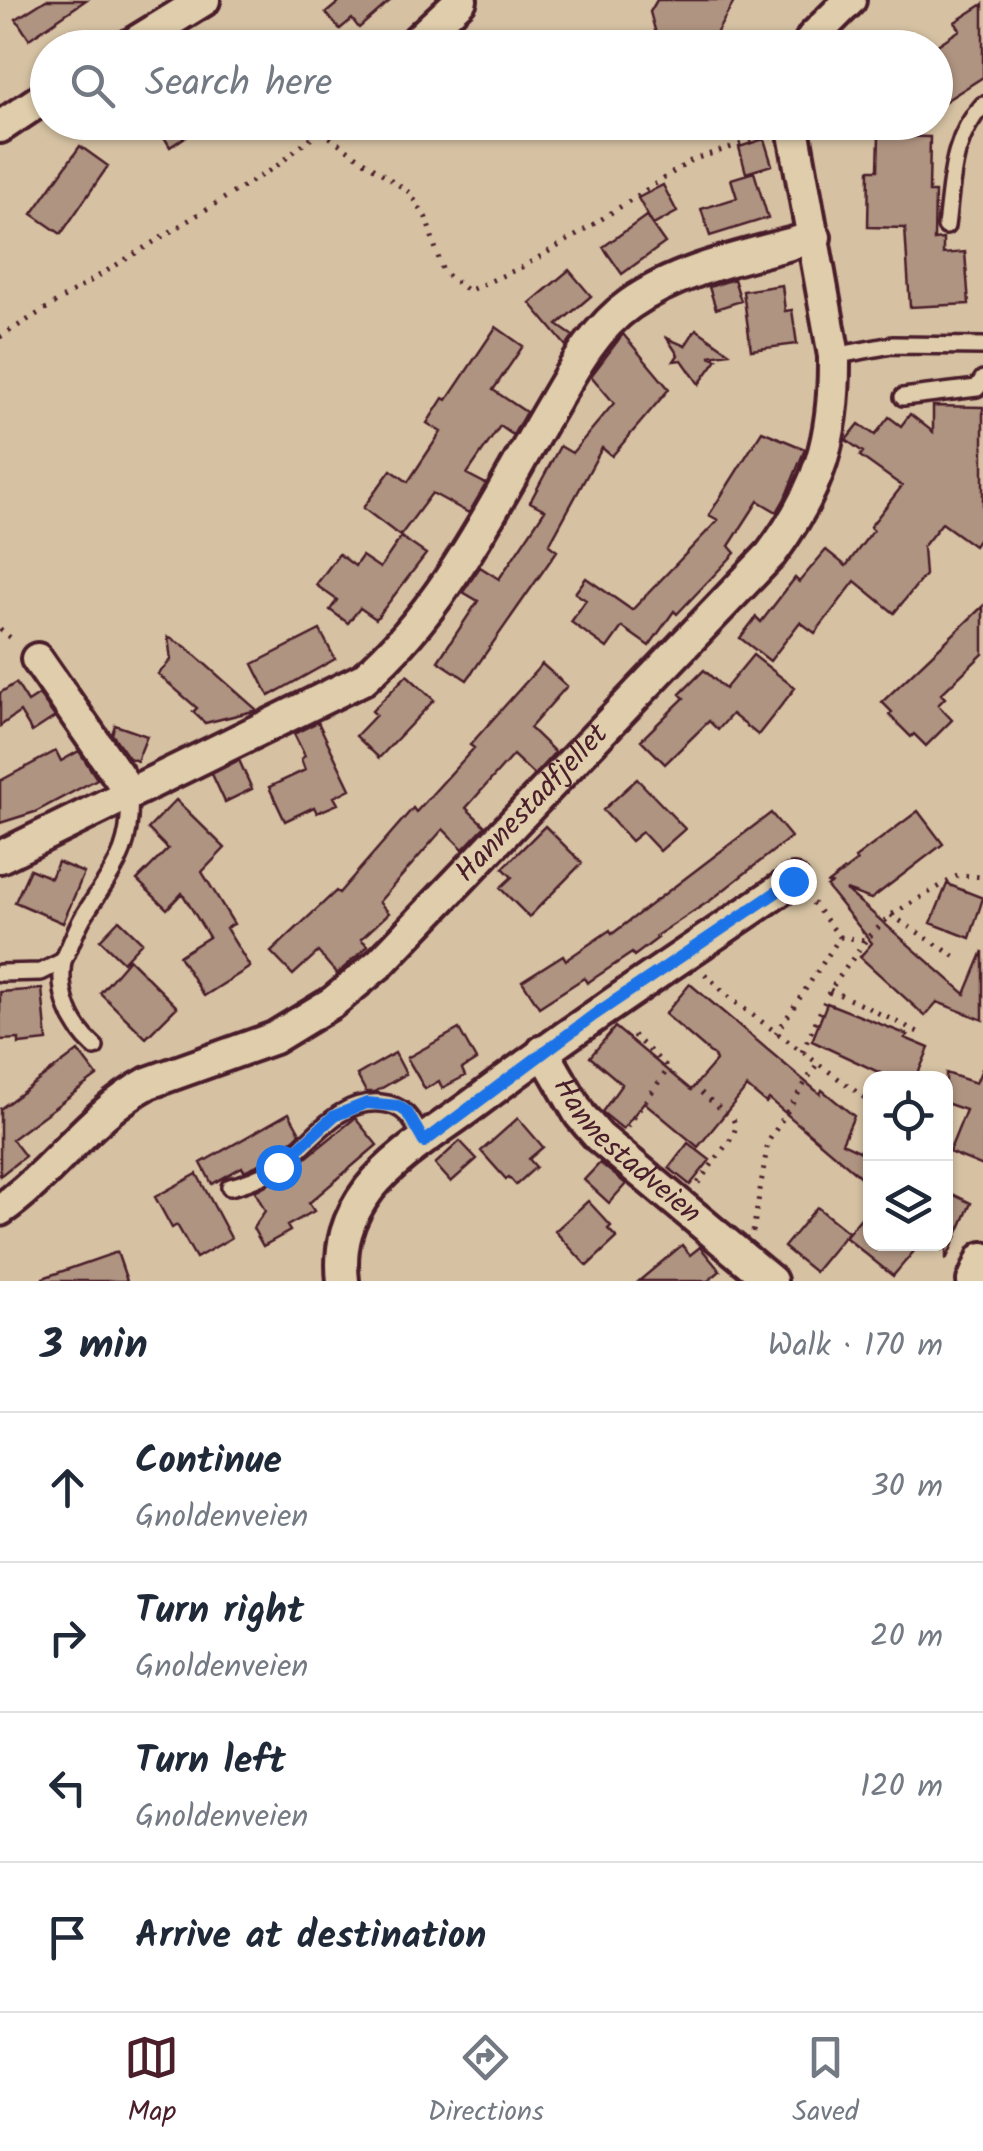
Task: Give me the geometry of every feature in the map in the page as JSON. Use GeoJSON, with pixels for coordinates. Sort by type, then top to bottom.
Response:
{"type":"FeatureCollection","features":[{"type":"Feature","properties":{"kind":"street"},"geometry":{"type":"LineString","coordinates":[[155,30],[204,0]]}},
{"type":"Feature","properties":{"kind":"street"},"geometry":{"type":"LineString","coordinates":[[429,30],[461,0]]}},
{"type":"Feature","properties":{"kind":"street"},"geometry":{"type":"LineString","coordinates":[[820,30],[850,0]]}},
{"type":"Feature","properties":{"kind":"street"},"geometry":{"type":"LineString","coordinates":[[0,127],[30,107]]}},
{"type":"Feature","properties":{"kind":"street","name":"Hannestadfjellet"},"geometry":{"type":"LineString","coordinates":[[0,1210],[129,1094],[274,1038],[334,1002],[392,950],[789,530],[814,487],[823,454],[832,414],[834,356],[795,140]]}},
{"type":"Feature","properties":{"kind":"street"},"geometry":{"type":"LineString","coordinates":[[0,857],[363,679],[395,652],[447,583],[579,360],[608,323],[628,304],[656,288],[814,237]]}},
{"type":"Feature","properties":{"kind":"street"},"geometry":{"type":"LineString","coordinates":[[38,659],[129,792]]}},
{"type":"Feature","properties":{"kind":"street"},"geometry":{"type":"LineString","coordinates":[[342,1281],[343,1237],[357,1207],[384,1173],[543,1051],[793,881]]}},
{"type":"Feature","properties":{"kind":"street","name":"Hannestadveien"},"geometry":{"type":"LineString","coordinates":[[543,1051],[580,1115],[612,1148],[771,1281]]}},
{"type":"Feature","properties":{"kind":"street"},"geometry":{"type":"LineString","coordinates":[[974,1281],[983,1258]]}},
{"type":"Feature","properties":{"kind":"lane"},"geometry":{"type":"LineString","coordinates":[[946,226],[956,150],[983,105]]}},
{"type":"Feature","properties":{"kind":"lane"},"geometry":{"type":"LineString","coordinates":[[834,356],[892,345],[983,346]]}},
{"type":"Feature","properties":{"kind":"lane"},"geometry":{"type":"LineString","coordinates":[[903,397],[976,388],[983,379]]}},
{"type":"Feature","properties":{"kind":"lane"},"geometry":{"type":"LineString","coordinates":[[96,1047],[73,1024],[60,981],[63,961],[81,920],[107,884],[125,848],[131,824],[129,792]]}},
{"type":"Feature","properties":{"kind":"lane"},"geometry":{"type":"LineString","coordinates":[[0,973],[42,972],[63,961]]}},
{"type":"Feature","properties":{"kind":"lane"},"geometry":{"type":"LineString","coordinates":[[230,1187],[278,1167],[334,1116],[367,1103],[398,1106],[407,1112],[424,1142]]}},
{"type":"Feature","properties":{"kind":"path"},"geometry":{"type":"LineString","coordinates":[[0,337],[278,165],[310,140]]}},
{"type":"Feature","properties":{"kind":"path"},"geometry":{"type":"LineString","coordinates":[[334,140],[410,193],[426,218],[443,272],[468,291],[522,267],[577,235],[692,160],[751,140]]}},
{"type":"Feature","properties":{"kind":"path"},"geometry":{"type":"LineString","coordinates":[[802,1052],[830,990],[866,940],[890,915],[959,874],[983,878]]}},
{"type":"Feature","properties":{"kind":"path"},"geometry":{"type":"LineString","coordinates":[[793,881],[840,937],[866,940]]}},
{"type":"Feature","properties":{"kind":"path"},"geometry":{"type":"LineString","coordinates":[[890,915],[959,959]]}},
{"type":"Feature","properties":{"kind":"path"},"geometry":{"type":"LineString","coordinates":[[776,1034],[840,937]]}},
{"type":"Feature","properties":{"kind":"path"},"geometry":{"type":"LineString","coordinates":[[685,955],[730,998],[863,1097]]}},
{"type":"Feature","properties":{"kind":"path"},"geometry":{"type":"LineString","coordinates":[[830,990],[918,1032]]}},
{"type":"Feature","properties":{"kind":"path"},"geometry":{"type":"LineString","coordinates":[[612,1148],[666,1072],[665,1066],[630,1033]]}},
{"type":"Feature","properties":{"kind":"path"},"geometry":{"type":"LineString","coordinates":[[745,1259],[752,1241],[768,1142],[818,1064]]}},
{"type":"Feature","properties":{"kind":"path"},"geometry":{"type":"LineString","coordinates":[[680,1206],[733,1136],[736,1126],[732,1118],[693,1086]]}},
{"type":"Feature","properties":{"kind":"building"},"geometry":{"type":"Polygon","coordinates":[[[46,0],[86,0],[42,30],[30,30],[29,39],[16,19],[46,0]]]}},
{"type":"Feature","properties":{"kind":"building"},"geometry":{"type":"Polygon","coordinates":[[[335,0],[391,0],[359,28],[352,19],[340,29],[326,13],[338,3],[335,0]]]}},
{"type":"Feature","properties":{"kind":"building"},"geometry":{"type":"Polygon","coordinates":[[[657,0],[735,0],[718,30],[655,30],[650,12],[657,0]]]}},
{"type":"Feature","properties":{"kind":"building"},"geometry":{"type":"Polygon","coordinates":[[[983,4],[983,77],[953,96],[953,35],[960,30],[955,22],[983,4]]]}},
{"type":"Feature","properties":{"kind":"building"},"geometry":{"type":"Polygon","coordinates":[[[764,140],[772,165],[746,173],[739,147],[764,140]]]}},
{"type":"Feature","properties":{"kind":"building"},"geometry":{"type":"Polygon","coordinates":[[[879,140],[930,140],[929,192],[935,192],[934,240],[943,239],[943,254],[965,252],[969,304],[910,307],[905,228],[868,227],[869,170],[878,170],[879,140]]]}},
{"type":"Feature","properties":{"kind":"building"},"geometry":{"type":"Polygon","coordinates":[[[80,146],[108,166],[61,234],[32,214],[80,146]]]}},
{"type":"Feature","properties":{"kind":"building"},"geometry":{"type":"Polygon","coordinates":[[[754,172],[768,218],[710,236],[701,209],[737,198],[731,179],[754,172]]]}},
{"type":"Feature","properties":{"kind":"building"},"geometry":{"type":"Polygon","coordinates":[[[663,185],[677,212],[653,225],[638,198],[663,185]]]}},
{"type":"Feature","properties":{"kind":"building"},"geometry":{"type":"Polygon","coordinates":[[[646,216],[665,243],[622,274],[603,247],[646,216]]]}},
{"type":"Feature","properties":{"kind":"building"},"geometry":{"type":"Polygon","coordinates":[[[569,270],[591,296],[557,325],[573,336],[566,346],[530,303],[569,270]]]}},
{"type":"Feature","properties":{"kind":"building"},"geometry":{"type":"Polygon","coordinates":[[[734,279],[741,301],[716,309],[709,287],[734,279]]]}},
{"type":"Feature","properties":{"kind":"building"},"geometry":{"type":"Polygon","coordinates":[[[782,285],[785,311],[792,310],[797,344],[751,350],[743,291],[782,285]]]}},
{"type":"Feature","properties":{"kind":"building"},"geometry":{"type":"Polygon","coordinates":[[[496,327],[523,346],[493,390],[526,412],[513,435],[500,426],[467,474],[486,484],[469,513],[432,493],[400,536],[363,508],[391,470],[408,482],[441,432],[427,423],[496,327]]]}},
{"type":"Feature","properties":{"kind":"building"},"geometry":{"type":"Polygon","coordinates":[[[696,329],[730,353],[709,356],[717,359],[699,384],[682,360],[674,361],[678,355],[667,338],[685,346],[696,329]]]}},
{"type":"Feature","properties":{"kind":"building"},"geometry":{"type":"Polygon","coordinates":[[[623,334],[669,389],[612,456],[602,448],[549,545],[557,551],[467,680],[438,661],[478,601],[463,592],[480,567],[499,579],[545,510],[530,502],[560,446],[572,453],[614,403],[591,376],[623,334]]]}},
{"type":"Feature","properties":{"kind":"building"},"geometry":{"type":"Polygon","coordinates":[[[933,406],[983,407],[983,533],[974,546],[942,523],[923,547],[925,575],[894,613],[855,581],[815,633],[800,622],[770,661],[740,638],[756,617],[761,622],[795,578],[799,582],[826,550],[846,566],[902,486],[860,456],[863,452],[846,440],[859,424],[875,435],[889,417],[901,426],[910,414],[933,432],[933,406]]]}},
{"type":"Feature","properties":{"kind":"building"},"geometry":{"type":"Polygon","coordinates":[[[762,431],[805,449],[785,498],[777,512],[758,501],[729,546],[735,553],[677,614],[674,611],[649,646],[622,627],[607,648],[571,622],[586,600],[575,593],[586,578],[632,610],[718,520],[709,515],[762,431]]]}},
{"type":"Feature","properties":{"kind":"building"},"geometry":{"type":"Polygon","coordinates":[[[401,537],[426,554],[376,619],[360,608],[348,623],[330,610],[337,600],[316,585],[339,554],[355,566],[362,556],[380,568],[401,537]]]}},
{"type":"Feature","properties":{"kind":"building"},"geometry":{"type":"Polygon","coordinates":[[[983,606],[983,654],[941,694],[945,698],[938,705],[952,720],[926,746],[889,715],[892,712],[882,702],[983,606]]]}},
{"type":"Feature","properties":{"kind":"building"},"geometry":{"type":"Polygon","coordinates":[[[320,630],[335,659],[269,696],[253,664],[320,630]]]}},
{"type":"Feature","properties":{"kind":"building"},"geometry":{"type":"Polygon","coordinates":[[[168,637],[186,647],[257,710],[205,723],[193,712],[197,708],[158,674],[171,660],[168,637]]]}},
{"type":"Feature","properties":{"kind":"building"},"geometry":{"type":"Polygon","coordinates":[[[753,655],[795,688],[758,735],[732,714],[718,730],[709,721],[665,764],[641,740],[684,698],[680,694],[704,670],[725,689],[753,655]]]}},
{"type":"Feature","properties":{"kind":"building"},"geometry":{"type":"Polygon","coordinates":[[[542,664],[567,686],[530,728],[555,752],[534,775],[513,755],[466,808],[485,826],[463,849],[443,829],[379,902],[389,913],[361,939],[368,946],[337,974],[318,952],[293,975],[271,952],[336,891],[339,893],[413,808],[416,812],[542,664]]]}},
{"type":"Feature","properties":{"kind":"building"},"geometry":{"type":"Polygon","coordinates":[[[407,675],[434,700],[379,758],[356,736],[376,715],[372,711],[407,675]]]}},
{"type":"Feature","properties":{"kind":"building"},"geometry":{"type":"Polygon","coordinates":[[[16,683],[28,702],[39,695],[55,717],[32,732],[20,712],[0,726],[0,693],[16,683]]]}},
{"type":"Feature","properties":{"kind":"building"},"geometry":{"type":"Polygon","coordinates":[[[318,722],[350,789],[334,797],[338,804],[317,813],[314,807],[285,821],[269,787],[305,770],[301,759],[305,756],[294,734],[318,722]]]}},
{"type":"Feature","properties":{"kind":"building"},"geometry":{"type":"Polygon","coordinates":[[[115,725],[147,736],[137,761],[129,758],[112,734],[115,725]]]}},
{"type":"Feature","properties":{"kind":"building"},"geometry":{"type":"Polygon","coordinates":[[[56,751],[61,761],[79,751],[97,779],[35,812],[0,823],[0,781],[56,751]]]}},
{"type":"Feature","properties":{"kind":"building"},"geometry":{"type":"Polygon","coordinates":[[[239,760],[252,789],[225,802],[212,774],[239,760]]]}},
{"type":"Feature","properties":{"kind":"building"},"geometry":{"type":"Polygon","coordinates":[[[637,779],[685,829],[660,851],[642,832],[631,841],[603,810],[637,779]]]}},
{"type":"Feature","properties":{"kind":"building"},"geometry":{"type":"Polygon","coordinates":[[[176,800],[225,848],[202,872],[234,924],[226,928],[250,967],[204,996],[179,956],[209,937],[182,893],[167,909],[137,880],[168,849],[148,829],[176,800]]]}},
{"type":"Feature","properties":{"kind":"building"},"geometry":{"type":"Polygon","coordinates":[[[918,811],[943,844],[871,899],[846,890],[965,994],[983,951],[983,1020],[937,1002],[925,1016],[860,957],[872,943],[827,887],[857,861],[855,858],[918,811]]]}},
{"type":"Feature","properties":{"kind":"building"},"geometry":{"type":"Polygon","coordinates":[[[771,813],[791,837],[634,956],[632,953],[587,983],[584,978],[539,1007],[522,981],[563,955],[566,960],[610,930],[612,934],[771,813]]]}},
{"type":"Feature","properties":{"kind":"building"},"geometry":{"type":"Polygon","coordinates":[[[545,826],[582,863],[529,917],[500,888],[512,877],[503,868],[545,826]]]}},
{"type":"Feature","properties":{"kind":"building"},"geometry":{"type":"Polygon","coordinates":[[[58,862],[84,873],[63,923],[15,902],[30,869],[51,878],[58,862]]]}},
{"type":"Feature","properties":{"kind":"building"},"geometry":{"type":"Polygon","coordinates":[[[947,884],[983,898],[970,938],[931,923],[947,884]]]}},
{"type":"Feature","properties":{"kind":"building"},"geometry":{"type":"Polygon","coordinates":[[[119,920],[142,942],[123,962],[100,940],[119,920]]]}},
{"type":"Feature","properties":{"kind":"building"},"geometry":{"type":"Polygon","coordinates":[[[129,959],[177,1007],[146,1038],[100,993],[129,959]]]}},
{"type":"Feature","properties":{"kind":"building"},"geometry":{"type":"Polygon","coordinates":[[[690,984],[820,1094],[822,1090],[854,1116],[842,1143],[863,1153],[863,1179],[769,1099],[766,1103],[747,1087],[698,1147],[644,1102],[623,1129],[602,1112],[622,1084],[590,1057],[615,1027],[691,1090],[716,1061],[665,1014],[690,984]]]}},
{"type":"Feature","properties":{"kind":"building"},"geometry":{"type":"Polygon","coordinates":[[[42,989],[47,1041],[19,1044],[19,1039],[0,1040],[0,992],[42,989]]]}},
{"type":"Feature","properties":{"kind":"building"},"geometry":{"type":"Polygon","coordinates":[[[827,1003],[908,1035],[905,1038],[929,1048],[919,1071],[876,1071],[812,1041],[827,1003]]]}},
{"type":"Feature","properties":{"kind":"building"},"geometry":{"type":"Polygon","coordinates":[[[459,1029],[476,1060],[462,1069],[465,1076],[442,1088],[439,1081],[425,1089],[407,1058],[459,1029]]]}},
{"type":"Feature","properties":{"kind":"building"},"geometry":{"type":"Polygon","coordinates":[[[78,1051],[97,1076],[12,1139],[25,1156],[0,1176],[0,1109],[78,1051]]]}},
{"type":"Feature","properties":{"kind":"building"},"geometry":{"type":"Polygon","coordinates":[[[395,1053],[406,1074],[375,1092],[366,1092],[357,1075],[395,1053]]]}},
{"type":"Feature","properties":{"kind":"building"},"geometry":{"type":"Polygon","coordinates":[[[983,1069],[983,1166],[953,1154],[953,1142],[966,1110],[953,1105],[953,1075],[976,1083],[983,1069]]]}},
{"type":"Feature","properties":{"kind":"building"},"geometry":{"type":"Polygon","coordinates":[[[289,1113],[300,1133],[295,1138],[262,1163],[244,1171],[242,1167],[212,1184],[201,1163],[289,1113]]]}},
{"type":"Feature","properties":{"kind":"building"},"geometry":{"type":"Polygon","coordinates":[[[355,1118],[377,1145],[309,1203],[314,1211],[263,1246],[253,1228],[265,1211],[255,1191],[285,1175],[355,1118]]]}},
{"type":"Feature","properties":{"kind":"building"},"geometry":{"type":"Polygon","coordinates":[[[518,1118],[543,1147],[529,1159],[536,1167],[516,1185],[481,1151],[518,1118]]]}},
{"type":"Feature","properties":{"kind":"building"},"geometry":{"type":"Polygon","coordinates":[[[460,1141],[477,1159],[451,1182],[435,1164],[460,1141]]]}},
{"type":"Feature","properties":{"kind":"building"},"geometry":{"type":"Polygon","coordinates":[[[688,1143],[710,1160],[690,1185],[669,1168],[688,1143]]]}},
{"type":"Feature","properties":{"kind":"building"},"geometry":{"type":"Polygon","coordinates":[[[600,1163],[626,1184],[609,1203],[584,1180],[600,1163]]]}},
{"type":"Feature","properties":{"kind":"building"},"geometry":{"type":"Polygon","coordinates":[[[197,1174],[231,1238],[196,1258],[177,1225],[172,1228],[155,1197],[197,1174]]]}},
{"type":"Feature","properties":{"kind":"building"},"geometry":{"type":"Polygon","coordinates":[[[953,1194],[971,1203],[953,1244],[953,1194]]]}},
{"type":"Feature","properties":{"kind":"building"},"geometry":{"type":"Polygon","coordinates":[[[588,1201],[617,1238],[587,1266],[555,1231],[588,1201]]]}},
{"type":"Feature","properties":{"kind":"building"},"geometry":{"type":"Polygon","coordinates":[[[817,1207],[848,1232],[815,1272],[784,1247],[817,1207]]]}},
{"type":"Feature","properties":{"kind":"building"},"geometry":{"type":"Polygon","coordinates":[[[863,1215],[863,1251],[914,1251],[893,1276],[845,1237],[863,1215]]]}},
{"type":"Feature","properties":{"kind":"building"},"geometry":{"type":"Polygon","coordinates":[[[682,1245],[690,1255],[700,1247],[720,1271],[708,1281],[639,1281],[682,1245]]]}},
{"type":"Feature","properties":{"kind":"building"},"geometry":{"type":"Polygon","coordinates":[[[117,1252],[127,1281],[43,1281],[43,1278],[117,1252]]]}},
{"type":"Feature","properties":{"kind":"route"},"geometry":{"type":"LineString","coordinates":[[278,1167],[334,1116],[367,1103],[398,1106],[407,1112],[424,1142],[543,1051],[793,881]]}}]}
